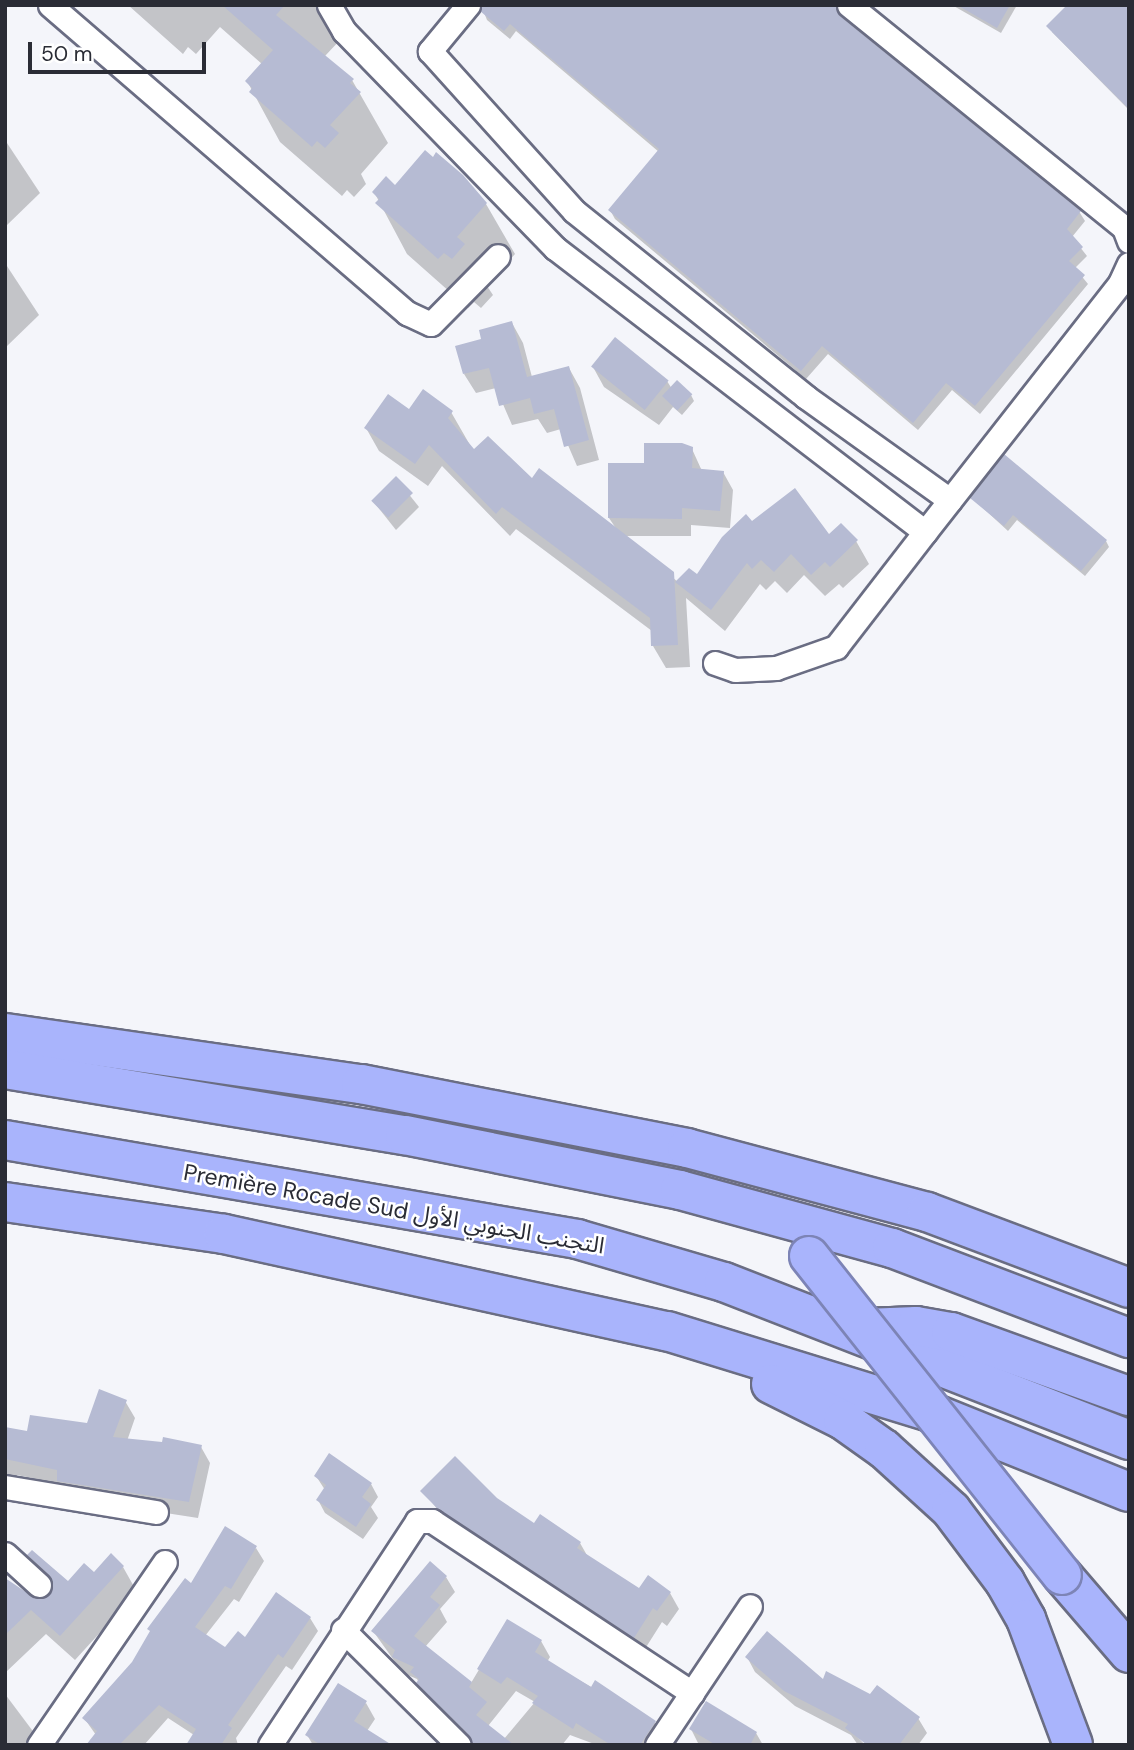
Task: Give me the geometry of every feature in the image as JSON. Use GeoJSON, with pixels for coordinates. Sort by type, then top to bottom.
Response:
{"type":"FeatureCollection","features":[{"type":"Feature","properties":{"kind":"highway"},"geometry":{"type":"LineString","coordinates":[[5,1033],[361,1084],[565,1121],[820,1182],[926,1212],[1129,1288]]}},
{"type":"Feature","properties":{"kind":"highway"},"geometry":{"type":"LineString","coordinates":[[5,1069],[405,1135],[680,1190],[892,1248],[1129,1338]]}},
{"type":"Feature","properties":{"kind":"highway","name":"Première Rocade Sud التجنب الجنوبي الأول"},"geometry":{"type":"LineString","coordinates":[[5,1140],[577,1239],[724,1282],[853,1329],[1129,1440]]}},
{"type":"Feature","properties":{"kind":"highway"},"geometry":{"type":"LineString","coordinates":[[680,1190],[761,1228],[809,1256],[1127,1653]]}},
{"type":"Feature","properties":{"kind":"highway"},"geometry":{"type":"LineString","coordinates":[[5,1202],[224,1234],[667,1331],[930,1412],[1129,1492]]}},
{"type":"Feature","properties":{"kind":"highway"},"geometry":{"type":"LineString","coordinates":[[853,1329],[941,1330],[1129,1396]]}},
{"type":"Feature","properties":{"kind":"highway"},"geometry":{"type":"LineString","coordinates":[[667,1331],[711,1358],[799,1395],[843,1419],[884,1448],[951,1510],[1026,1619],[1073,1745]]}},
{"type":"Feature","properties":{"kind":"street"},"geometry":{"type":"LineString","coordinates":[[50,5],[407,313],[431,324],[498,256]]}},
{"type":"Feature","properties":{"kind":"street"},"geometry":{"type":"LineString","coordinates":[[328,5],[344,32],[555,248],[925,532]]}},
{"type":"Feature","properties":{"kind":"street"},"geometry":{"type":"LineString","coordinates":[[468,5],[430,51],[574,211],[806,397],[950,500]]}},
{"type":"Feature","properties":{"kind":"street"},"geometry":{"type":"LineString","coordinates":[[849,5],[1124,228],[1129,241]]}},
{"type":"Feature","properties":{"kind":"street"},"geometry":{"type":"LineString","coordinates":[[715,663],[735,670],[776,668],[836,647],[1120,282],[1129,264]]}},
{"type":"Feature","properties":{"kind":"street"},"geometry":{"type":"LineString","coordinates":[[5,1487],[156,1512]]}},
{"type":"Feature","properties":{"kind":"street"},"geometry":{"type":"LineString","coordinates":[[270,1745],[404,1535],[416,1521],[432,1521],[692,1693]]}},
{"type":"Feature","properties":{"kind":"street"},"geometry":{"type":"LineString","coordinates":[[5,1554],[38,1585]]}},
{"type":"Feature","properties":{"kind":"street"},"geometry":{"type":"LineString","coordinates":[[39,1745],[165,1562]]}},
{"type":"Feature","properties":{"kind":"street"},"geometry":{"type":"LineString","coordinates":[[657,1745],[750,1606]]}},
{"type":"Feature","properties":{"kind":"street"},"geometry":{"type":"LineString","coordinates":[[343,1630],[459,1745]]}},
{"type":"Feature","properties":{"kind":"building"},"geometry":{"type":"Polygon","coordinates":[[[222,5],[285,5],[276,15],[354,79],[350,83],[361,92],[330,125],[339,133],[325,148],[317,141],[312,147],[249,92],[252,88],[245,81],[273,50],[222,5]]]}},
{"type":"Feature","properties":{"kind":"building"},"geometry":{"type":"Polygon","coordinates":[[[482,5],[835,5],[840,16],[1081,211],[1067,229],[1083,247],[1069,261],[1085,275],[975,406],[946,383],[913,423],[822,346],[801,371],[608,210],[659,149],[510,24],[504,31],[480,11],[482,5]]]}},
{"type":"Feature","properties":{"kind":"building"},"geometry":{"type":"Polygon","coordinates":[[[957,5],[1010,5],[997,28],[957,5]]]}},
{"type":"Feature","properties":{"kind":"building"},"geometry":{"type":"Polygon","coordinates":[[[1067,5],[1129,5],[1129,109],[1046,26],[1067,5]]]}},
{"type":"Feature","properties":{"kind":"building"},"geometry":{"type":"Polygon","coordinates":[[[425,150],[433,157],[436,152],[463,175],[487,203],[457,237],[465,244],[452,259],[444,253],[438,259],[375,203],[379,199],[372,192],[386,176],[395,185],[425,150]]]}},
{"type":"Feature","properties":{"kind":"building"},"geometry":{"type":"Polygon","coordinates":[[[512,321],[527,377],[569,366],[589,440],[564,447],[554,409],[534,414],[530,398],[499,406],[489,368],[463,374],[455,346],[481,339],[479,330],[512,321]]]}},
{"type":"Feature","properties":{"kind":"building"},"geometry":{"type":"Polygon","coordinates":[[[615,337],[669,380],[645,410],[591,367],[615,337]]]}},
{"type":"Feature","properties":{"kind":"building"},"geometry":{"type":"Polygon","coordinates":[[[677,380],[692,394],[677,410],[662,396],[677,380]]]}},
{"type":"Feature","properties":{"kind":"building"},"geometry":{"type":"Polygon","coordinates":[[[423,389],[453,411],[448,418],[474,449],[488,436],[532,478],[539,468],[674,572],[678,645],[651,646],[650,618],[502,507],[496,514],[429,445],[415,464],[364,428],[388,394],[409,409],[423,389]]]}},
{"type":"Feature","properties":{"kind":"building"},"geometry":{"type":"Polygon","coordinates":[[[644,443],[682,443],[693,447],[692,468],[724,471],[720,511],[682,508],[682,519],[608,518],[608,463],[644,463],[644,443]]]}},
{"type":"Feature","properties":{"kind":"building"},"geometry":{"type":"Polygon","coordinates":[[[1004,454],[1107,540],[1081,571],[1013,515],[1004,526],[970,498],[1004,454]]]}},
{"type":"Feature","properties":{"kind":"building"},"geometry":{"type":"Polygon","coordinates":[[[396,476],[413,493],[388,518],[371,501],[396,476]]]}},
{"type":"Feature","properties":{"kind":"building"},"geometry":{"type":"Polygon","coordinates":[[[795,488],[829,534],[841,523],[858,540],[830,567],[825,562],[811,575],[791,554],[774,572],[761,560],[752,569],[747,563],[711,610],[675,582],[689,568],[697,574],[722,537],[746,514],[752,521],[795,488]]]}},
{"type":"Feature","properties":{"kind":"building"},"geometry":{"type":"Polygon","coordinates":[[[99,1389],[127,1400],[113,1437],[162,1442],[163,1437],[202,1445],[189,1502],[57,1481],[57,1470],[5,1459],[5,1427],[27,1431],[30,1415],[87,1423],[99,1389]]]}},
{"type":"Feature","properties":{"kind":"building"},"geometry":{"type":"Polygon","coordinates":[[[329,1453],[372,1483],[362,1497],[371,1504],[356,1527],[316,1500],[326,1485],[314,1476],[329,1453]]]}},
{"type":"Feature","properties":{"kind":"building"},"geometry":{"type":"Polygon","coordinates":[[[455,1456],[497,1498],[534,1523],[540,1514],[581,1542],[577,1548],[639,1588],[648,1575],[671,1592],[657,1611],[653,1608],[634,1638],[438,1509],[420,1491],[455,1456]]]}},
{"type":"Feature","properties":{"kind":"building"},"geometry":{"type":"Polygon","coordinates":[[[225,1526],[257,1546],[231,1589],[225,1586],[195,1627],[225,1647],[238,1631],[245,1637],[276,1592],[311,1617],[283,1658],[278,1654],[228,1725],[232,1728],[221,1745],[186,1745],[196,1729],[159,1705],[119,1745],[86,1745],[97,1731],[82,1718],[132,1662],[150,1631],[147,1629],[185,1578],[191,1583],[225,1526]]]}},
{"type":"Feature","properties":{"kind":"building"},"geometry":{"type":"Polygon","coordinates":[[[32,1550],[68,1581],[84,1563],[94,1572],[111,1553],[124,1566],[60,1636],[31,1610],[5,1635],[5,1578],[35,1598],[44,1598],[52,1589],[49,1575],[27,1555],[32,1550]]]}},
{"type":"Feature","properties":{"kind":"building"},"geometry":{"type":"Polygon","coordinates":[[[430,1561],[447,1576],[430,1597],[440,1605],[414,1636],[472,1682],[469,1687],[487,1702],[476,1715],[514,1745],[473,1745],[469,1735],[416,1683],[419,1679],[410,1672],[414,1667],[392,1657],[395,1650],[371,1631],[430,1561]]]}},
{"type":"Feature","properties":{"kind":"building"},"geometry":{"type":"Polygon","coordinates":[[[507,1619],[542,1640],[535,1652],[591,1687],[595,1680],[656,1721],[640,1745],[611,1745],[576,1723],[573,1729],[532,1703],[538,1696],[507,1677],[501,1684],[477,1669],[507,1619]]]}},
{"type":"Feature","properties":{"kind":"building"},"geometry":{"type":"Polygon","coordinates":[[[767,1631],[823,1679],[826,1671],[870,1694],[877,1685],[920,1717],[899,1745],[867,1745],[845,1728],[848,1724],[784,1691],[745,1657],[767,1631]]]}},
{"type":"Feature","properties":{"kind":"building"},"geometry":{"type":"Polygon","coordinates":[[[338,1683],[367,1701],[354,1721],[392,1745],[321,1745],[305,1735],[338,1683]]]}},
{"type":"Feature","properties":{"kind":"building"},"geometry":{"type":"Polygon","coordinates":[[[706,1701],[757,1732],[750,1745],[716,1745],[689,1729],[706,1701]]]}}]}
